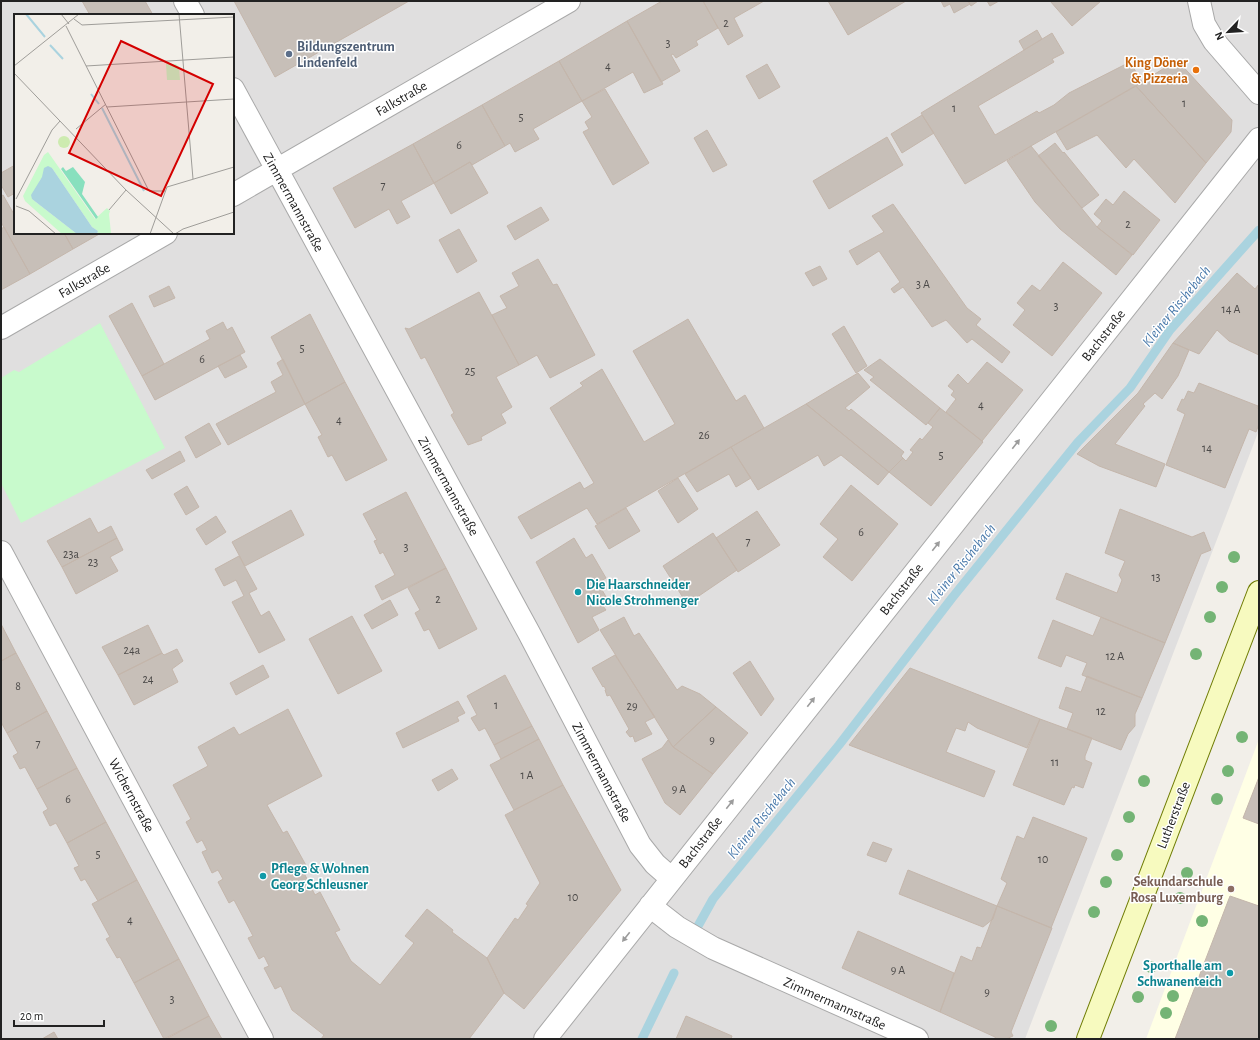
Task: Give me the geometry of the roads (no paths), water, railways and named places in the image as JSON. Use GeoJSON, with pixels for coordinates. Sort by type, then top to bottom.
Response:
{"type":"FeatureCollection","features":[{"type":"Feature","properties":{"kind":"street"},"geometry":{"type":"LineString","coordinates":[[185,1],[192,14]]}},
{"type":"Feature","properties":{"kind":"street","name":"Falkstraße"},"geometry":{"type":"LineString","coordinates":[[234,194],[569,1]]}},
{"type":"Feature","properties":{"kind":"street"},"geometry":{"type":"LineString","coordinates":[[1199,1],[1204,24],[1214,42],[1259,93]]}},
{"type":"Feature","properties":{"kind":"street","name":"Zimmermannstraße"},"geometry":{"type":"LineString","coordinates":[[234,91],[529,633],[640,845],[655,864],[671,878]]}},
{"type":"Feature","properties":{"kind":"street","name":"Bachstraße"},"geometry":{"type":"LineString","coordinates":[[545,1039],[671,878],[1259,139]]}},
{"type":"Feature","properties":{"kind":"street","name":"Falkstraße"},"geometry":{"type":"LineString","coordinates":[[1,328],[164,234]]}},
{"type":"Feature","properties":{"kind":"street","name":"Wichernstraße"},"geometry":{"type":"LineString","coordinates":[[1,552],[262,1039]]}},
{"type":"Feature","properties":{"kind":"street","name":"Lutherstraße"},"geometry":{"type":"LineString","coordinates":[[1088,1039],[1259,592]]}},
{"type":"Feature","properties":{"kind":"street","name":"Zimmermannstraße"},"geometry":{"type":"LineString","coordinates":[[650,906],[677,928],[713,948],[917,1039]]}},
{"type":"Feature","properties":{"kind":"waterway","name":"Kleiner Rischebach"},"geometry":{"type":"LineString","coordinates":[[698,926],[713,899],[839,745],[952,598],[1078,442],[1130,388],[1170,330],[1259,230]]}},
{"type":"Feature","properties":{"kind":"waterway","name":"Kleiner Rischebach"},"geometry":{"type":"LineString","coordinates":[[642,1039],[674,973]]}},
{"type":"Feature","properties":{"kind":"place","name":"Bildungszentrum Lindenfeld"},"geometry":{"type":"Point","coordinates":[289,54]}},
{"type":"Feature","properties":{"kind":"place","name":"King Döner & Pizzeria"},"geometry":{"type":"Point","coordinates":[1196,70]}},
{"type":"Feature","properties":{"kind":"place","name":"Die Haarschneider Nicole Strohmenger"},"geometry":{"type":"Point","coordinates":[578,592]}},
{"type":"Feature","properties":{"kind":"place","name":"Pflege & Wohnen Georg Schleusner"},"geometry":{"type":"Point","coordinates":[263,876]}},
{"type":"Feature","properties":{"kind":"place","name":"Sekundarschule Rosa Luxemburg"},"geometry":{"type":"Point","coordinates":[1231,889]}},
{"type":"Feature","properties":{"kind":"place","name":"Sporthalle am Schwanenteich"},"geometry":{"type":"Point","coordinates":[1230,973]}}]}
